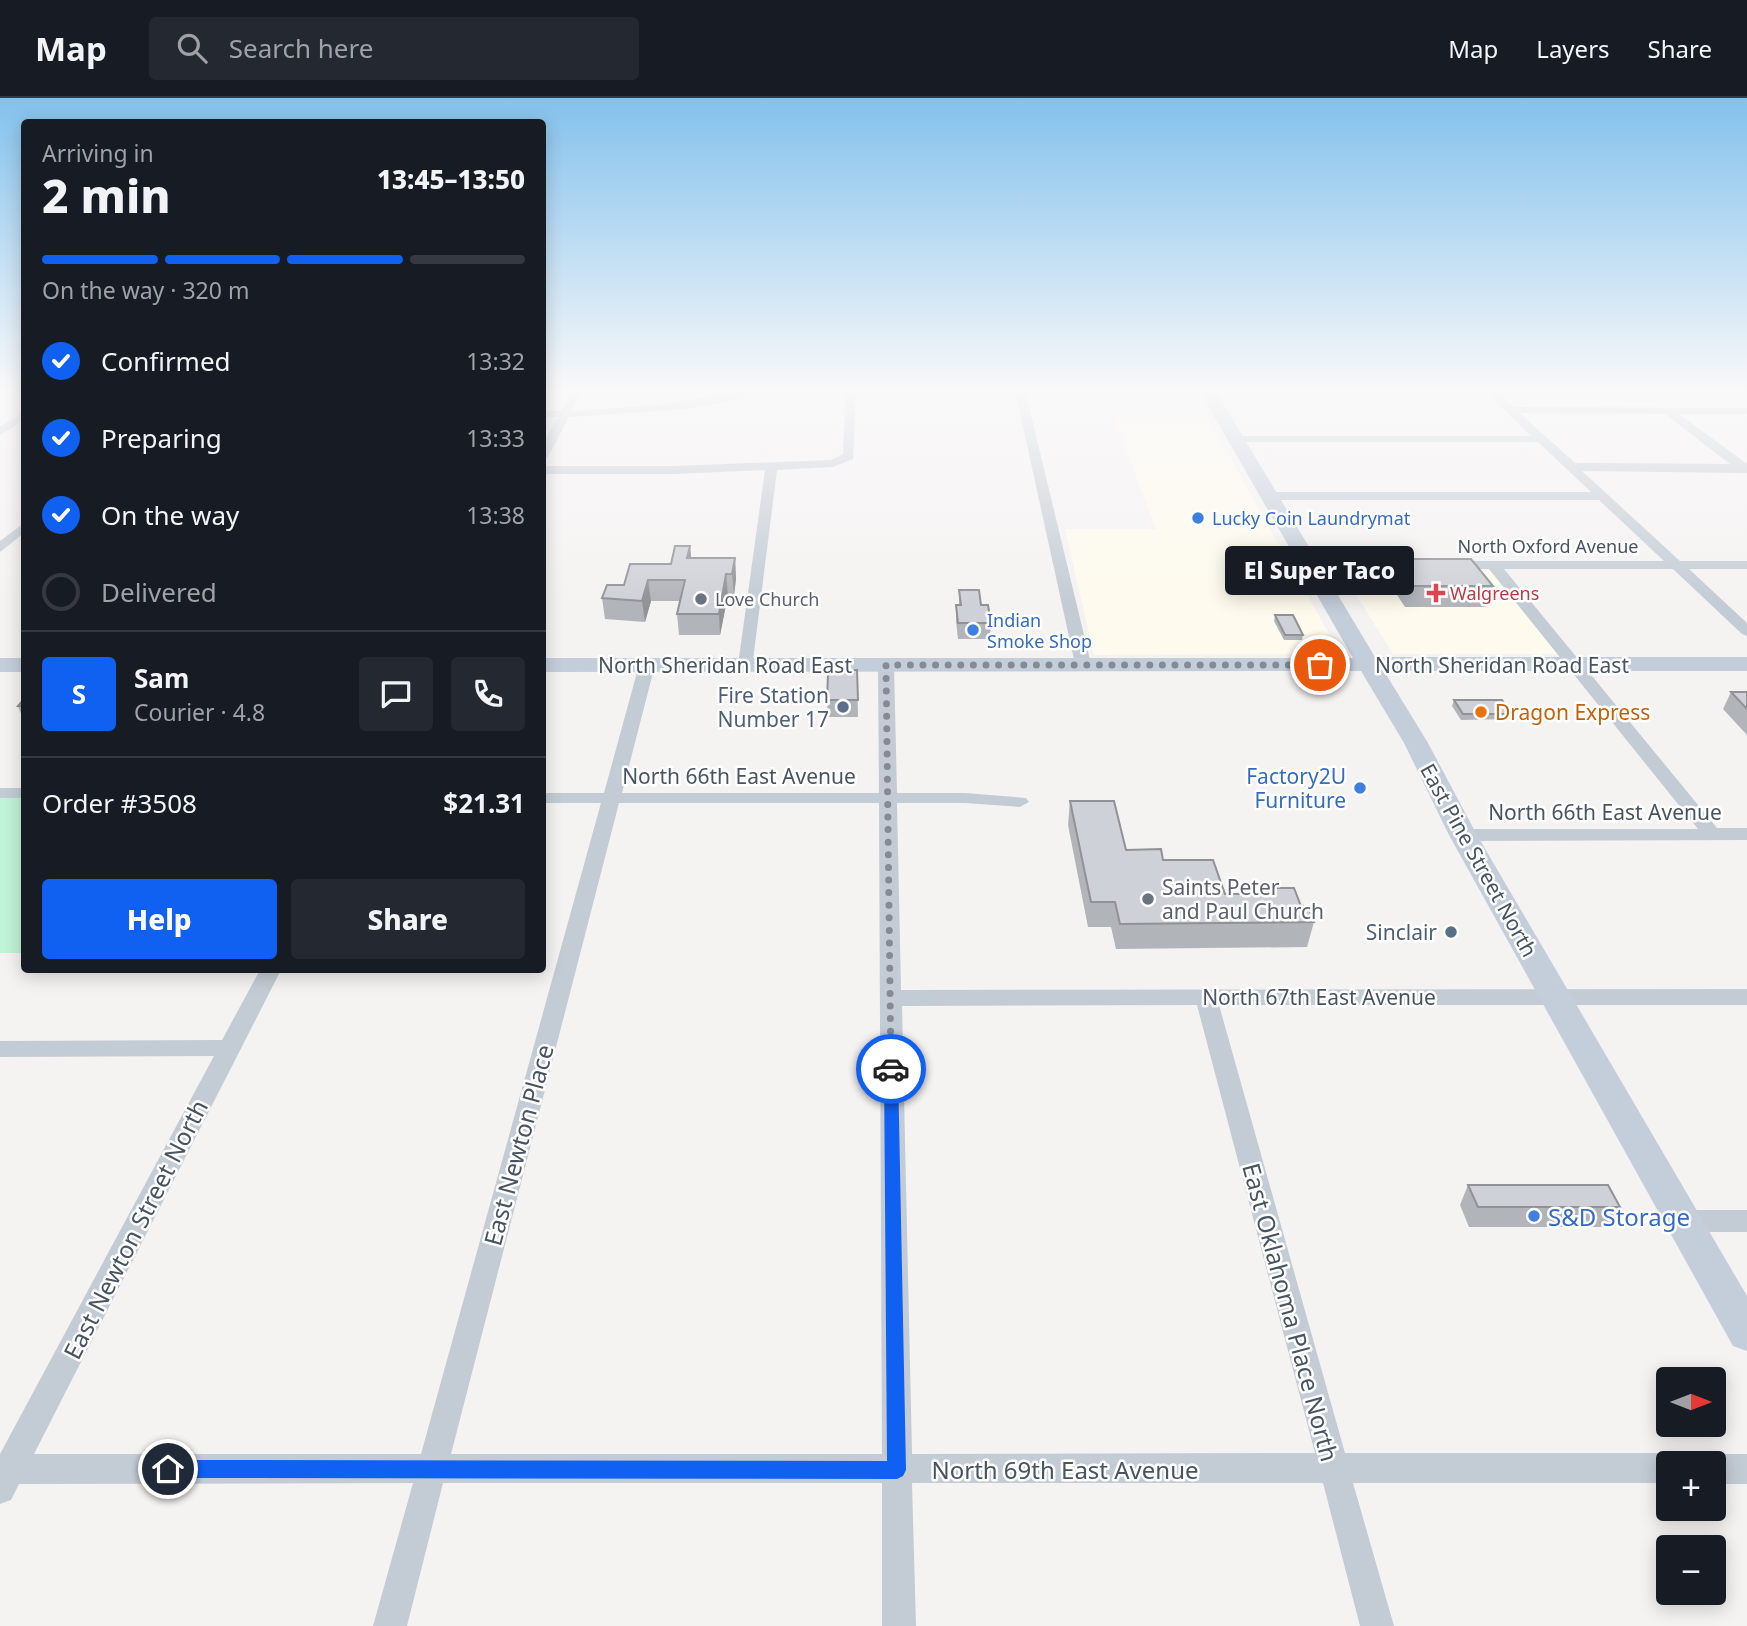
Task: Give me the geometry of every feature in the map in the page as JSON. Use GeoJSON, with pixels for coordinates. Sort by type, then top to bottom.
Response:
{"type":"FeatureCollection","features":[{"type":"Feature","properties":{"kind":"main road","name":"East Pine Street North"},"geometry":{"type":"LineString","coordinates":[[1248,461],[1416,743],[1462,835],[1747,1333]]}},
{"type":"Feature","properties":{"kind":"main road","name":"North Sheridan Road East"},"geometry":{"type":"LineString","coordinates":[[546,665],[1747,664]]}},
{"type":"Feature","properties":{"kind":"main road"},"geometry":{"type":"LineString","coordinates":[[0,665],[21,665]]}},
{"type":"Feature","properties":{"kind":"street"},"geometry":{"type":"LineString","coordinates":[[546,470],[683,469],[827,464],[834,461]]}},
{"type":"Feature","properties":{"kind":"street"},"geometry":{"type":"LineString","coordinates":[[1036,461],[1083,664]]}},
{"type":"Feature","properties":{"kind":"street"},"geometry":{"type":"LineString","coordinates":[[1566,461],[1747,631]]}},
{"type":"Feature","properties":{"kind":"street"},"geometry":{"type":"LineString","coordinates":[[746,665],[771,469],[775,465]]}},
{"type":"Feature","properties":{"kind":"street"},"geometry":{"type":"LineString","coordinates":[[1572,467],[1745,469]]}},
{"type":"Feature","properties":{"kind":"street"},"geometry":{"type":"LineString","coordinates":[[1268,496],[1603,496]]}},
{"type":"Feature","properties":{"kind":"street"},"geometry":{"type":"LineString","coordinates":[[0,548],[21,530]]}},
{"type":"Feature","properties":{"kind":"street","name":"North Oxford Avenue"},"geometry":{"type":"LineString","coordinates":[[1308,565],[1747,565]]}},
{"type":"Feature","properties":{"kind":"street"},"geometry":{"type":"LineString","coordinates":[[1493,565],[1713,834]]}},
{"type":"Feature","properties":{"kind":"street","name":"East Newton Place"},"geometry":{"type":"LineString","coordinates":[[390,1626],[647,665]]}},
{"type":"Feature","properties":{"kind":"street"},"geometry":{"type":"LineString","coordinates":[[886,665],[899,1626]]}},
{"type":"Feature","properties":{"kind":"street"},"geometry":{"type":"LineString","coordinates":[[0,793],[21,793]]}},
{"type":"Feature","properties":{"kind":"street","name":"North 66th East Avenue"},"geometry":{"type":"LineString","coordinates":[[546,798],[965,799],[1020,802]]}},
{"type":"Feature","properties":{"kind":"street","name":"North 66th East Avenue"},"geometry":{"type":"LineString","coordinates":[[1462,835],[1747,834]]}},
{"type":"Feature","properties":{"kind":"street","name":"East Newton Street North"},"geometry":{"type":"LineString","coordinates":[[3,1476],[268,973]]}},
{"type":"Feature","properties":{"kind":"street","name":"East Oklahoma Place North"},"geometry":{"type":"LineString","coordinates":[[1206,997],[1377,1626]]}},
{"type":"Feature","properties":{"kind":"street","name":"North 67th East Avenue"},"geometry":{"type":"LineString","coordinates":[[890,998],[1747,997]]}},
{"type":"Feature","properties":{"kind":"street"},"geometry":{"type":"LineString","coordinates":[[0,1049],[229,1048]]}},
{"type":"Feature","properties":{"kind":"street"},"geometry":{"type":"LineString","coordinates":[[1683,1221],[1747,1221]]}},
{"type":"Feature","properties":{"kind":"street","name":"North 69th East Avenue"},"geometry":{"type":"LineString","coordinates":[[3,1476],[432,1468],[1656,1468]]}},
{"type":"Feature","properties":{"kind":"street"},"geometry":{"type":"LineString","coordinates":[[1726,1469],[1747,1469]]}},
{"type":"Feature","properties":{"kind":"shaded area"},"geometry":{"type":"Polygon","coordinates":[[[1130,461],[1232,461],[1338,650],[1330,654],[1094,655],[1065,529],[1156,529],[1130,461]]]}},
{"type":"Feature","properties":{"kind":"shaded area"},"geometry":{"type":"Polygon","coordinates":[[[1340,569],[1490,571],[1558,654],[1393,654],[1340,569]]]}},
{"type":"Feature","properties":{"kind":"green space"},"geometry":{"type":"Polygon","coordinates":[[[21,797],[21,953],[0,953],[0,798],[21,797]]]}},
{"type":"Feature","properties":{"kind":"building"},"geometry":{"type":"Polygon","coordinates":[[[675,546],[690,546],[687,558],[735,558],[732,574],[726,574],[719,614],[677,614],[685,580],[648,580],[642,601],[602,598],[607,585],[624,585],[630,564],[671,564],[675,546]]]}},
{"type":"Feature","properties":{"kind":"building"},"geometry":{"type":"Polygon","coordinates":[[[1392,559],[1471,559],[1493,586],[1411,586],[1392,559]]]}},
{"type":"Feature","properties":{"kind":"building"},"geometry":{"type":"Polygon","coordinates":[[[959,590],[979,590],[981,605],[988,605],[991,623],[958,623],[956,605],[961,605],[959,590]]]}},
{"type":"Feature","properties":{"kind":"building"},"geometry":{"type":"Polygon","coordinates":[[[1275,615],[1293,615],[1303,635],[1285,635],[1275,615]]]}},
{"type":"Feature","properties":{"kind":"building"},"geometry":{"type":"Polygon","coordinates":[[[840,670],[857,670],[858,700],[827,700],[828,674],[840,674],[840,670]]]}},
{"type":"Feature","properties":{"kind":"building"},"geometry":{"type":"Polygon","coordinates":[[[1731,692],[1747,692],[1747,709],[1731,692]]]}},
{"type":"Feature","properties":{"kind":"building"},"geometry":{"type":"Polygon","coordinates":[[[1454,700],[1502,700],[1512,714],[1463,714],[1454,700]]]}},
{"type":"Feature","properties":{"kind":"building"},"geometry":{"type":"Polygon","coordinates":[[[1070,801],[1114,801],[1126,850],[1161,849],[1163,860],[1213,860],[1225,894],[1266,894],[1264,888],[1294,888],[1301,906],[1308,906],[1314,922],[1120,924],[1115,902],[1091,902],[1070,801]]]}},
{"type":"Feature","properties":{"kind":"building"},"geometry":{"type":"Polygon","coordinates":[[[1468,1185],[1608,1185],[1620,1207],[1478,1207],[1468,1185]]]}},
{"type":"Feature","properties":{"kind":"way so far"},"geometry":{"type":"LineString","coordinates":[[891,1069],[886,665],[1320,665]]}},
{"type":"Feature","properties":{"kind":"place","name":"Lucky Coin Laundrymat"},"geometry":{"type":"Point","coordinates":[1198,518]}},
{"type":"Feature","properties":{"kind":"place","name":"Walgreens"},"geometry":{"type":"Point","coordinates":[1436,593]}},
{"type":"Feature","properties":{"kind":"place","name":"Love Church"},"geometry":{"type":"Point","coordinates":[701,599]}},
{"type":"Feature","properties":{"kind":"place","name":"Indian Smoke Shop"},"geometry":{"type":"Point","coordinates":[973,630]}},
{"type":"Feature","properties":{"kind":"place","name":"El Super Taco"},"geometry":{"type":"Point","coordinates":[1320,665]}},
{"type":"Feature","properties":{"kind":"place","name":"Fire Station Number 17"},"geometry":{"type":"Point","coordinates":[843,707]}},
{"type":"Feature","properties":{"kind":"place","name":"Dragon Express"},"geometry":{"type":"Point","coordinates":[1481,712]}},
{"type":"Feature","properties":{"kind":"place","name":"Factory2U Furniture"},"geometry":{"type":"Point","coordinates":[1360,788]}},
{"type":"Feature","properties":{"kind":"place","name":"Saints Peter and Paul Church"},"geometry":{"type":"Point","coordinates":[1148,899]}},
{"type":"Feature","properties":{"kind":"place","name":"Sinclair"},"geometry":{"type":"Point","coordinates":[1451,932]}},
{"type":"Feature","properties":{"kind":"place","name":"S&D Storage"},"geometry":{"type":"Point","coordinates":[1534,1216]}},
{"type":"Feature","properties":{"kind":"route"},"geometry":{"type":"LineString","coordinates":[[168,1469],[897,1470],[891,1069]]}}]}
